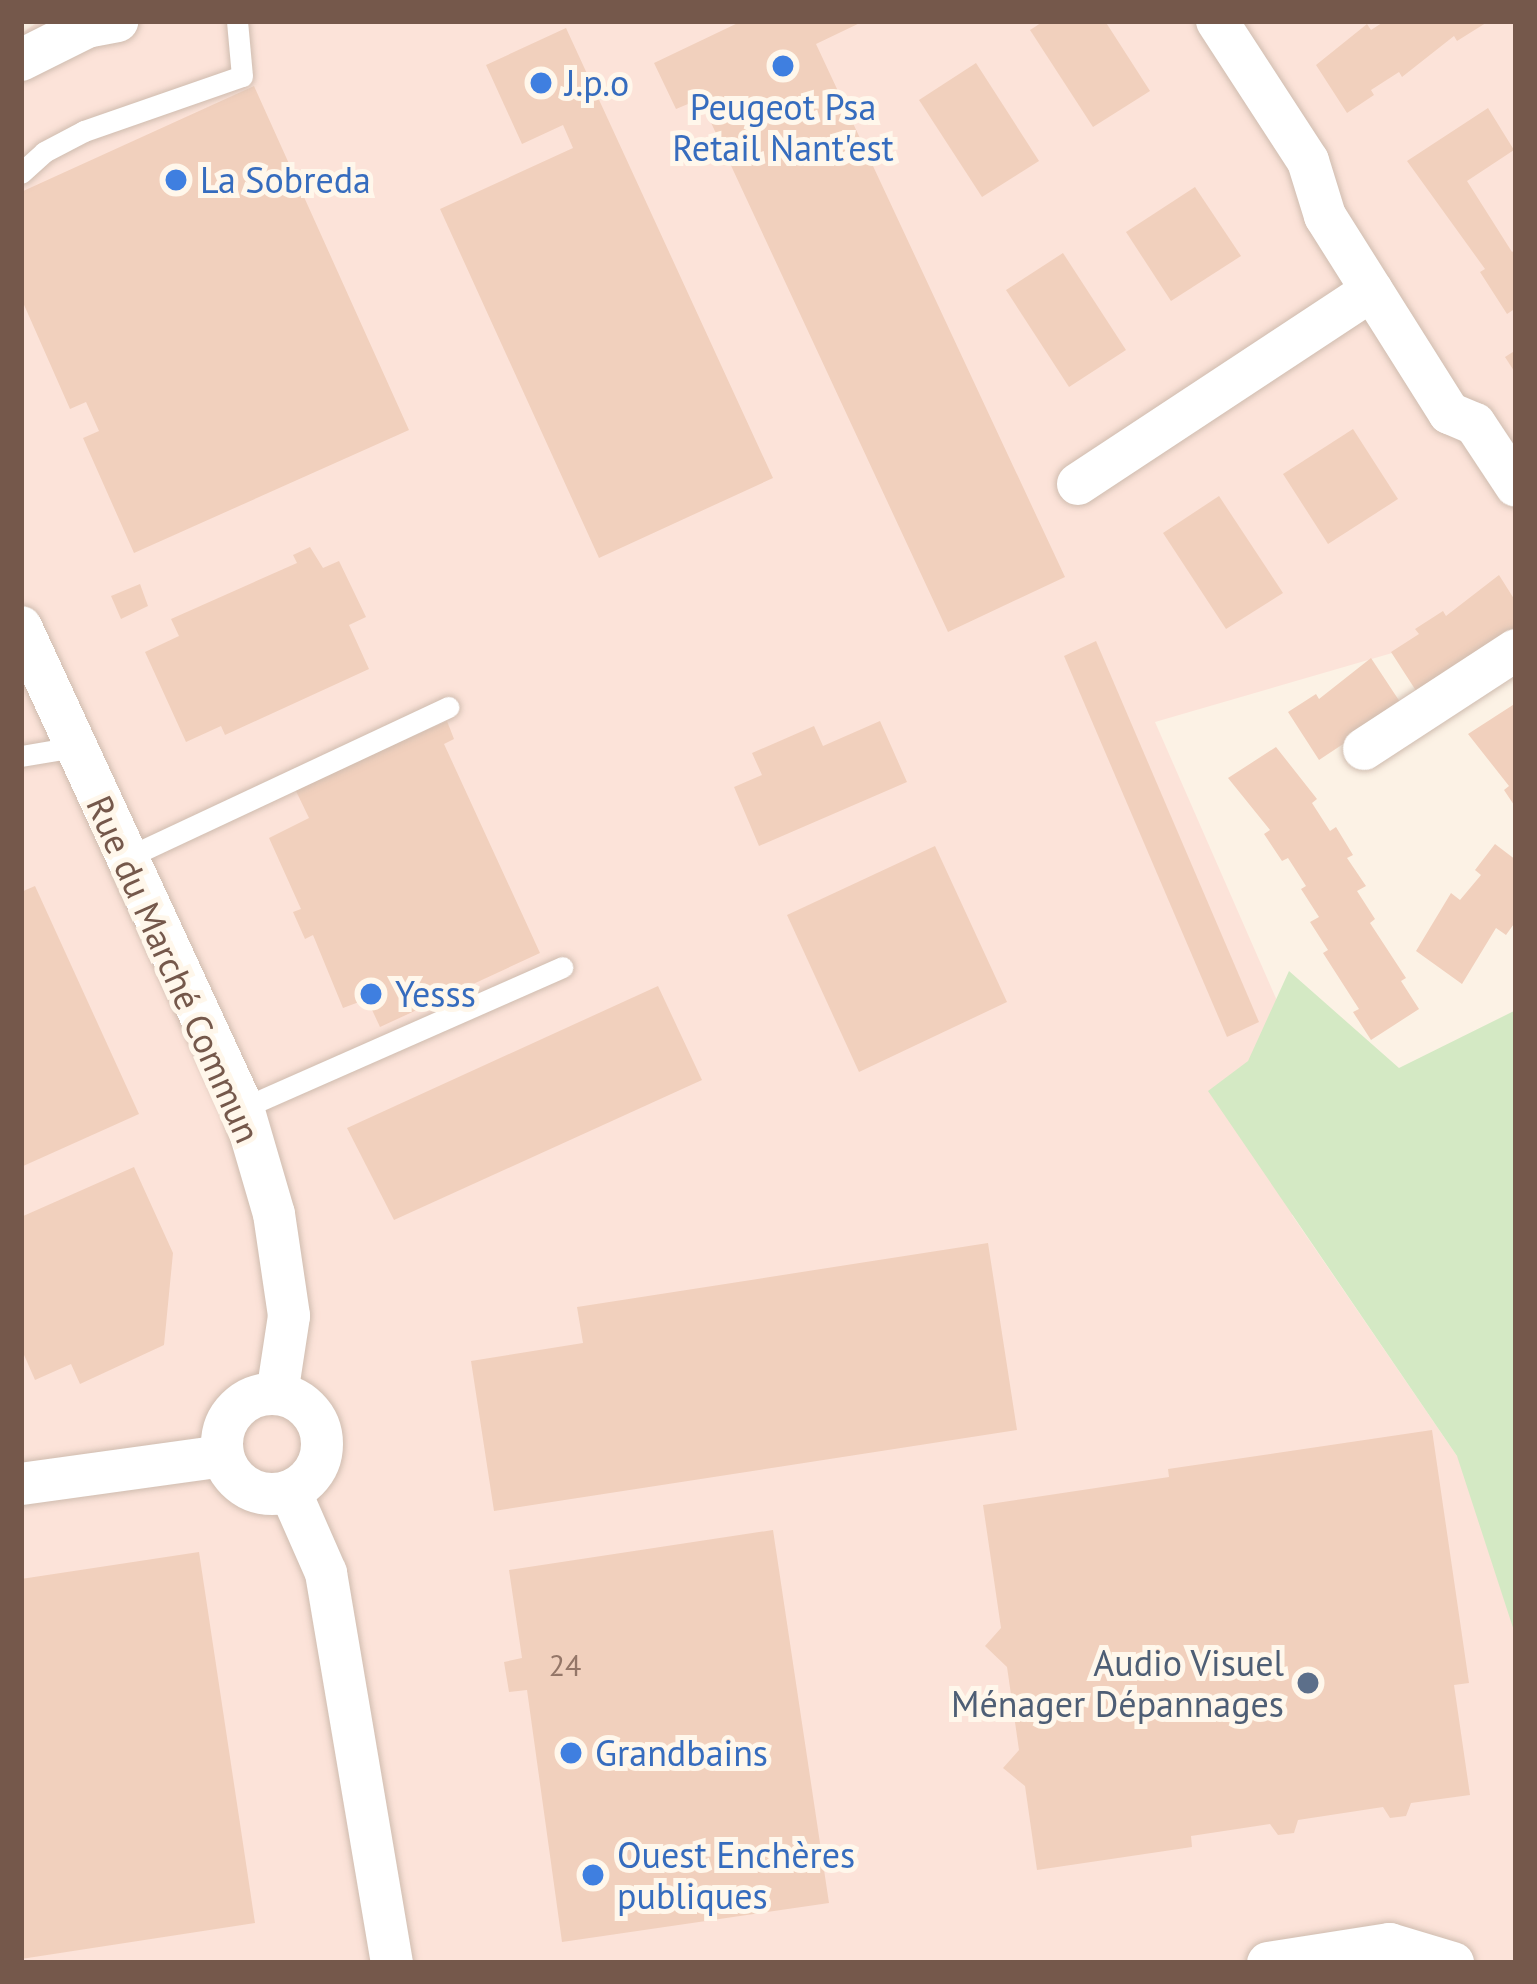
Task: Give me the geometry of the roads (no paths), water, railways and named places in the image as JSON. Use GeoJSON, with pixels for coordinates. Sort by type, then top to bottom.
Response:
{"type":"FeatureCollection","features":[{"type":"Feature","properties":{"kind":"street"},"geometry":{"type":"LineString","coordinates":[[21,60],[87,27],[117,21]]}},
{"type":"Feature","properties":{"kind":"street"},"geometry":{"type":"LineString","coordinates":[[1217,21],[1308,161],[1325,216],[1449,413],[1474,424],[1516,486]]}},
{"type":"Feature","properties":{"kind":"street"},"geometry":{"type":"LineString","coordinates":[[1078,484],[1372,290]]}},
{"type":"Feature","properties":{"kind":"street","name":"Rue du Marché Commun"},"geometry":{"type":"LineString","coordinates":[[21,627],[243,1108],[274,1214],[289,1316],[277,1394]]}},
{"type":"Feature","properties":{"kind":"street"},"geometry":{"type":"LineString","coordinates":[[1364,749],[1516,650]]}},
{"type":"Feature","properties":{"kind":"street"},"geometry":{"type":"LineString","coordinates":[[277,1394],[307,1408],[322,1437],[316,1469],[290,1491],[256,1492],[229,1472],[223,1456],[226,1424],[246,1400],[277,1394]]}},
{"type":"Feature","properties":{"kind":"street"},"geometry":{"type":"LineString","coordinates":[[21,1484],[223,1456]]}},
{"type":"Feature","properties":{"kind":"street"},"geometry":{"type":"LineString","coordinates":[[290,1491],[326,1573],[392,1963]]}},
{"type":"Feature","properties":{"kind":"street"},"geometry":{"type":"LineString","coordinates":[[1268,1963],[1390,1944],[1453,1963]]}},
{"type":"Feature","properties":{"kind":"lane"},"geometry":{"type":"LineString","coordinates":[[21,173],[44,152],[84,131],[242,76],[237,21]]}},
{"type":"Feature","properties":{"kind":"lane"},"geometry":{"type":"LineString","coordinates":[[126,858],[448,707]]}},
{"type":"Feature","properties":{"kind":"lane"},"geometry":{"type":"LineString","coordinates":[[21,756],[75,746]]}},
{"type":"Feature","properties":{"kind":"lane"},"geometry":{"type":"LineString","coordinates":[[243,1108],[562,967]]}},
{"type":"Feature","properties":{"kind":"place","name":"Peugeot Psa Retail Nant'est"},"geometry":{"type":"Point","coordinates":[783,66]}},
{"type":"Feature","properties":{"kind":"place","name":"J.p.o"},"geometry":{"type":"Point","coordinates":[541,83]}},
{"type":"Feature","properties":{"kind":"place","name":"La Sobreda"},"geometry":{"type":"Point","coordinates":[176,180]}},
{"type":"Feature","properties":{"kind":"place","name":"Yesss"},"geometry":{"type":"Point","coordinates":[371,994]}},
{"type":"Feature","properties":{"kind":"place","name":"Audio Visuel Ménager Dépannages"},"geometry":{"type":"Point","coordinates":[1308,1683]}},
{"type":"Feature","properties":{"kind":"place","name":"Grandbains"},"geometry":{"type":"Point","coordinates":[571,1753]}},
{"type":"Feature","properties":{"kind":"place","name":"Ouest Enchères publiques"},"geometry":{"type":"Point","coordinates":[593,1875]}}]}
